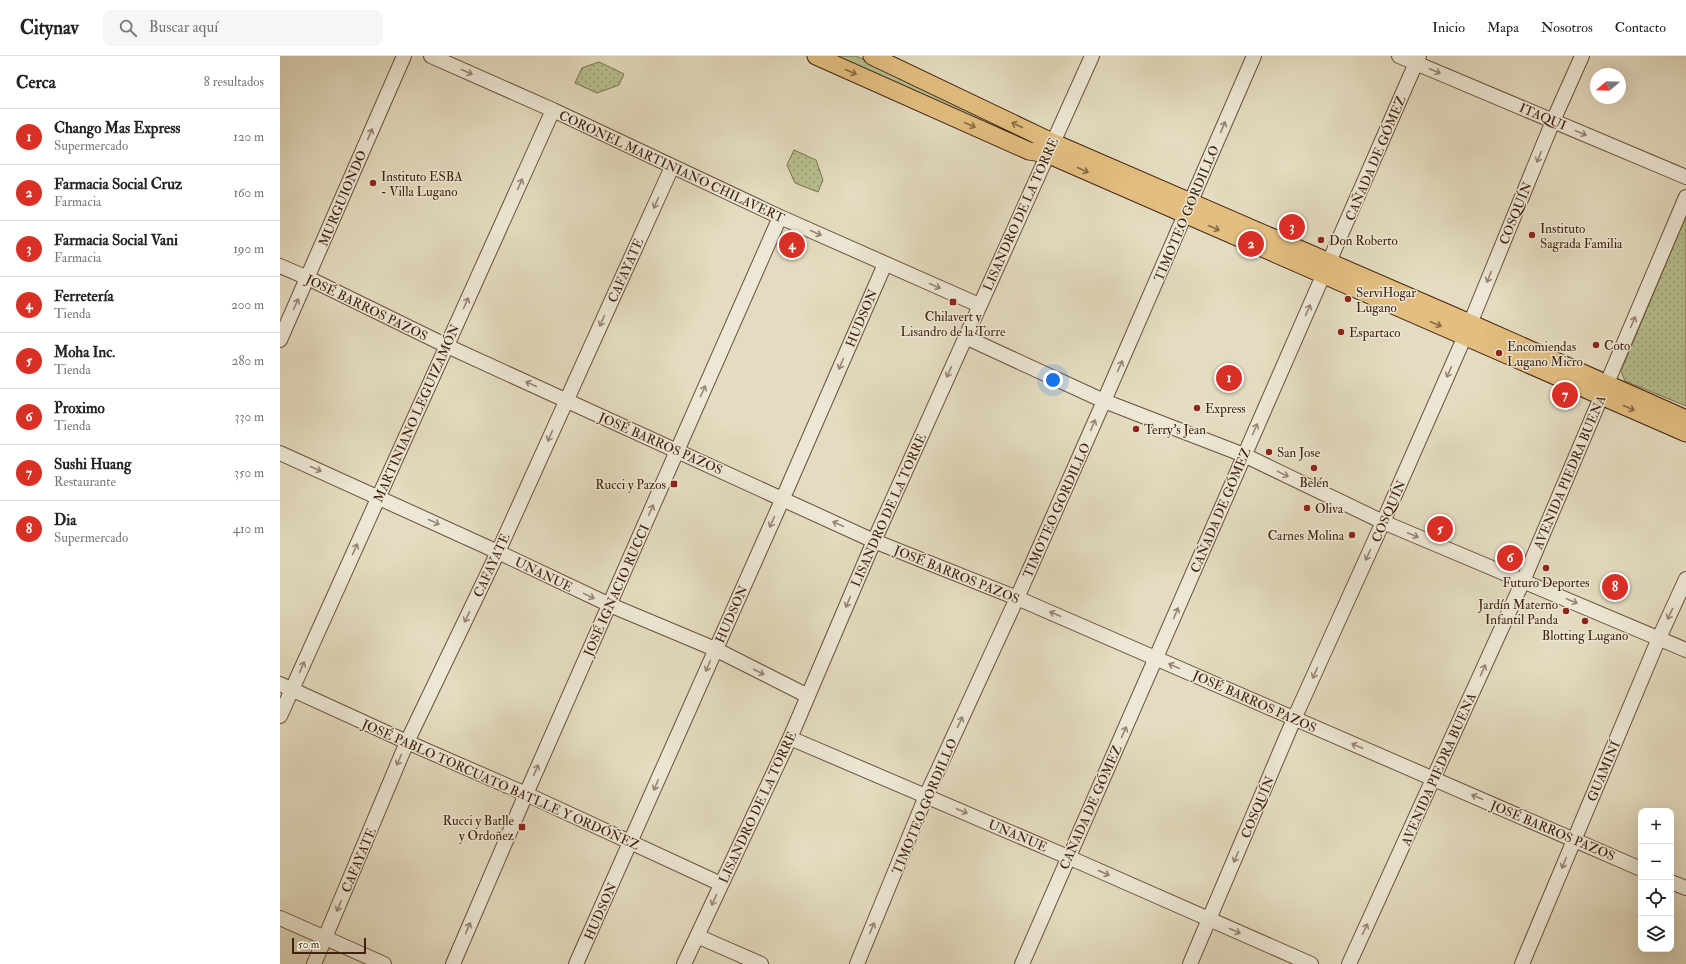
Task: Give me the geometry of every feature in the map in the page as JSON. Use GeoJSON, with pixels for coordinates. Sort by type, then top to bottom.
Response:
{"type":"FeatureCollection","features":[{"type":"Feature","properties":{"kind":"main road"},"geometry":{"type":"LineString","coordinates":[[816,56],[1029,151],[1050,148]]}},
{"type":"Feature","properties":{"kind":"main road"},"geometry":{"type":"LineString","coordinates":[[872,56],[1050,148],[1326,269],[1468,329],[1604,390],[1686,434]]}},
{"type":"Feature","properties":{"kind":"main road"},"geometry":{"type":"LineString","coordinates":[[1604,390],[1686,419]]}},
{"type":"Feature","properties":{"kind":"street","name":"MURGUIONDO"},"geometry":{"type":"LineString","coordinates":[[280,340],[404,56]]}},
{"type":"Feature","properties":{"kind":"street","name":"CORONEL MARTINIANO CHILAVERT"},"geometry":{"type":"LineString","coordinates":[[431,56],[553,110],[780,217],[979,305]]}},
{"type":"Feature","properties":{"kind":"street","name":"LISANDRO DE LA TORRE"},"geometry":{"type":"LineString","coordinates":[[684,964],[790,738],[874,541],[1092,56]]}},
{"type":"Feature","properties":{"kind":"street","name":"TIMOTEO GORDILLO"},"geometry":{"type":"LineString","coordinates":[[857,964],[926,796],[1017,598],[1254,56]]}},
{"type":"Feature","properties":{"kind":"street","name":"ITAQUI"},"geometry":{"type":"LineString","coordinates":[[1399,56],[1418,60],[1553,121],[1686,177]]}},
{"type":"Feature","properties":{"kind":"street","name":"COSQUÍN"},"geometry":{"type":"LineString","coordinates":[[1190,964],[1210,920],[1294,718],[1383,522],[1468,329],[1553,121],[1582,56]]}},
{"type":"Feature","properties":{"kind":"street","name":"CAÑADA DE GÓMEZ"},"geometry":{"type":"LineString","coordinates":[[1022,964],[1418,60]]}},
{"type":"Feature","properties":{"kind":"street","name":"MARTINIANO LEGUIZAMÓN"},"geometry":{"type":"LineString","coordinates":[[280,716],[286,687],[378,497],[553,110]]}},
{"type":"Feature","properties":{"kind":"street","name":"CAFAYATE"},"geometry":{"type":"LineString","coordinates":[[314,964],[407,742],[498,552],[672,167]]}},
{"type":"Feature","properties":{"kind":"street","name":"AVENIDA PIEDRA BUENA"},"geometry":{"type":"LineString","coordinates":[[1349,964],[1523,581],[1686,197]]}},
{"type":"Feature","properties":{"kind":"street","name":"JOSÉ IGNACIO RUCCI"},"geometry":{"type":"LineString","coordinates":[[453,964],[526,794],[780,217]]}},
{"type":"Feature","properties":{"kind":"street","name":"HUDSON"},"geometry":{"type":"LineString","coordinates":[[576,964],[885,264]]}},
{"type":"Feature","properties":{"kind":"street","name":"JOSÉ BARROS PAZOS"},"geometry":{"type":"LineString","coordinates":[[280,266],[308,278],[447,346],[783,498],[874,541],[1017,598],[1638,868]]}},
{"type":"Feature","properties":{"kind":"street"},"geometry":{"type":"LineString","coordinates":[[965,337],[1104,401],[1244,455],[1383,522],[1686,650]]}},
{"type":"Feature","properties":{"kind":"street","name":"UNANUE"},"geometry":{"type":"LineString","coordinates":[[280,452],[610,605],[715,649],[808,696]]}},
{"type":"Feature","properties":{"kind":"street","name":"GUAMINÍ"},"geometry":{"type":"LineString","coordinates":[[1522,964],[1659,638],[1686,579]]}},
{"type":"Feature","properties":{"kind":"street","name":"JOSÉ PABLO TORCUATO BATLLE Y ORDÓÑEZ"},"geometry":{"type":"LineString","coordinates":[[286,687],[526,794],[721,884]]}},
{"type":"Feature","properties":{"kind":"street","name":"UNANUE"},"geometry":{"type":"LineString","coordinates":[[790,738],[1068,857],[1311,964]]}},
{"type":"Feature","properties":{"kind":"street"},"geometry":{"type":"LineString","coordinates":[[1674,883],[1686,888]]}},
{"type":"Feature","properties":{"kind":"street"},"geometry":{"type":"LineString","coordinates":[[280,918],[384,964]]}},
{"type":"Feature","properties":{"kind":"street"},"geometry":{"type":"LineString","coordinates":[[697,936],[761,964]]}},
{"type":"Feature","properties":{"kind":"green space"},"geometry":{"type":"Polygon","coordinates":[[[826,56],[856,56],[1033,138],[1030,147],[826,56]]]}},
{"type":"Feature","properties":{"kind":"green space"},"geometry":{"type":"Polygon","coordinates":[[[599,62],[624,74],[619,85],[597,93],[575,83],[582,68],[599,62]]]}},
{"type":"Feature","properties":{"kind":"green space"},"geometry":{"type":"Polygon","coordinates":[[[794,150],[816,160],[823,180],[818,192],[795,183],[787,165],[794,150]]]}},
{"type":"Feature","properties":{"kind":"green space"},"geometry":{"type":"Polygon","coordinates":[[[1686,216],[1686,406],[1625,381],[1621,371],[1686,216]]]}},
{"type":"Feature","properties":{"kind":"place","name":"Instituto ESBA - Villa Lugano"},"geometry":{"type":"Point","coordinates":[373,183]}},
{"type":"Feature","properties":{"kind":"place","name":"Farmacia Social Vani"},"geometry":{"type":"Point","coordinates":[1292,227]}},
{"type":"Feature","properties":{"kind":"place","name":"Instituto Sagrada Familia"},"geometry":{"type":"Point","coordinates":[1532,235]}},
{"type":"Feature","properties":{"kind":"place","name":"Don Roberto"},"geometry":{"type":"Point","coordinates":[1321,240]}},
{"type":"Feature","properties":{"kind":"place","name":"Farmacia Social Cruz"},"geometry":{"type":"Point","coordinates":[1251,244]}},
{"type":"Feature","properties":{"kind":"place","name":"Ferretería"},"geometry":{"type":"Point","coordinates":[792,245]}},
{"type":"Feature","properties":{"kind":"place","name":"ServiHogar Lugano"},"geometry":{"type":"Point","coordinates":[1348,299]}},
{"type":"Feature","properties":{"kind":"place","name":"Chilavert y Lisandro de la Torre"},"geometry":{"type":"Point","coordinates":[953,302]}},
{"type":"Feature","properties":{"kind":"place","name":"Espartaco"},"geometry":{"type":"Point","coordinates":[1341,332]}},
{"type":"Feature","properties":{"kind":"place","name":"Coto"},"geometry":{"type":"Point","coordinates":[1596,345]}},
{"type":"Feature","properties":{"kind":"place","name":"Encomiendas Lugano Micro"},"geometry":{"type":"Point","coordinates":[1499,353]}},
{"type":"Feature","properties":{"kind":"place","name":"Chango Mas Express"},"geometry":{"type":"Point","coordinates":[1229,378]}},
{"type":"Feature","properties":{"kind":"place","name":"Sushi Huang"},"geometry":{"type":"Point","coordinates":[1565,395]}},
{"type":"Feature","properties":{"kind":"place","name":"Express"},"geometry":{"type":"Point","coordinates":[1197,408]}},
{"type":"Feature","properties":{"kind":"place","name":"Terry's Jean"},"geometry":{"type":"Point","coordinates":[1136,429]}},
{"type":"Feature","properties":{"kind":"place","name":"San Jose"},"geometry":{"type":"Point","coordinates":[1269,452]}},
{"type":"Feature","properties":{"kind":"place","name":"Belén"},"geometry":{"type":"Point","coordinates":[1314,468]}},
{"type":"Feature","properties":{"kind":"place","name":"Rucci y Pazos"},"geometry":{"type":"Point","coordinates":[674,484]}},
{"type":"Feature","properties":{"kind":"place","name":"Oliva"},"geometry":{"type":"Point","coordinates":[1307,508]}},
{"type":"Feature","properties":{"kind":"place","name":"Moha Inc."},"geometry":{"type":"Point","coordinates":[1440,529]}},
{"type":"Feature","properties":{"kind":"place","name":"Carnes Molina"},"geometry":{"type":"Point","coordinates":[1352,535]}},
{"type":"Feature","properties":{"kind":"place","name":"Proximo"},"geometry":{"type":"Point","coordinates":[1510,558]}},
{"type":"Feature","properties":{"kind":"place","name":"Futuro Deportes"},"geometry":{"type":"Point","coordinates":[1546,568]}},
{"type":"Feature","properties":{"kind":"place","name":"Dia"},"geometry":{"type":"Point","coordinates":[1615,587]}},
{"type":"Feature","properties":{"kind":"place","name":"Jardín Materno Infantil Panda"},"geometry":{"type":"Point","coordinates":[1566,611]}},
{"type":"Feature","properties":{"kind":"place","name":"Blotting Lugano"},"geometry":{"type":"Point","coordinates":[1585,621]}},
{"type":"Feature","properties":{"kind":"place","name":"Rucci y Batlle y Ordoñez"},"geometry":{"type":"Point","coordinates":[522,827]}}]}
